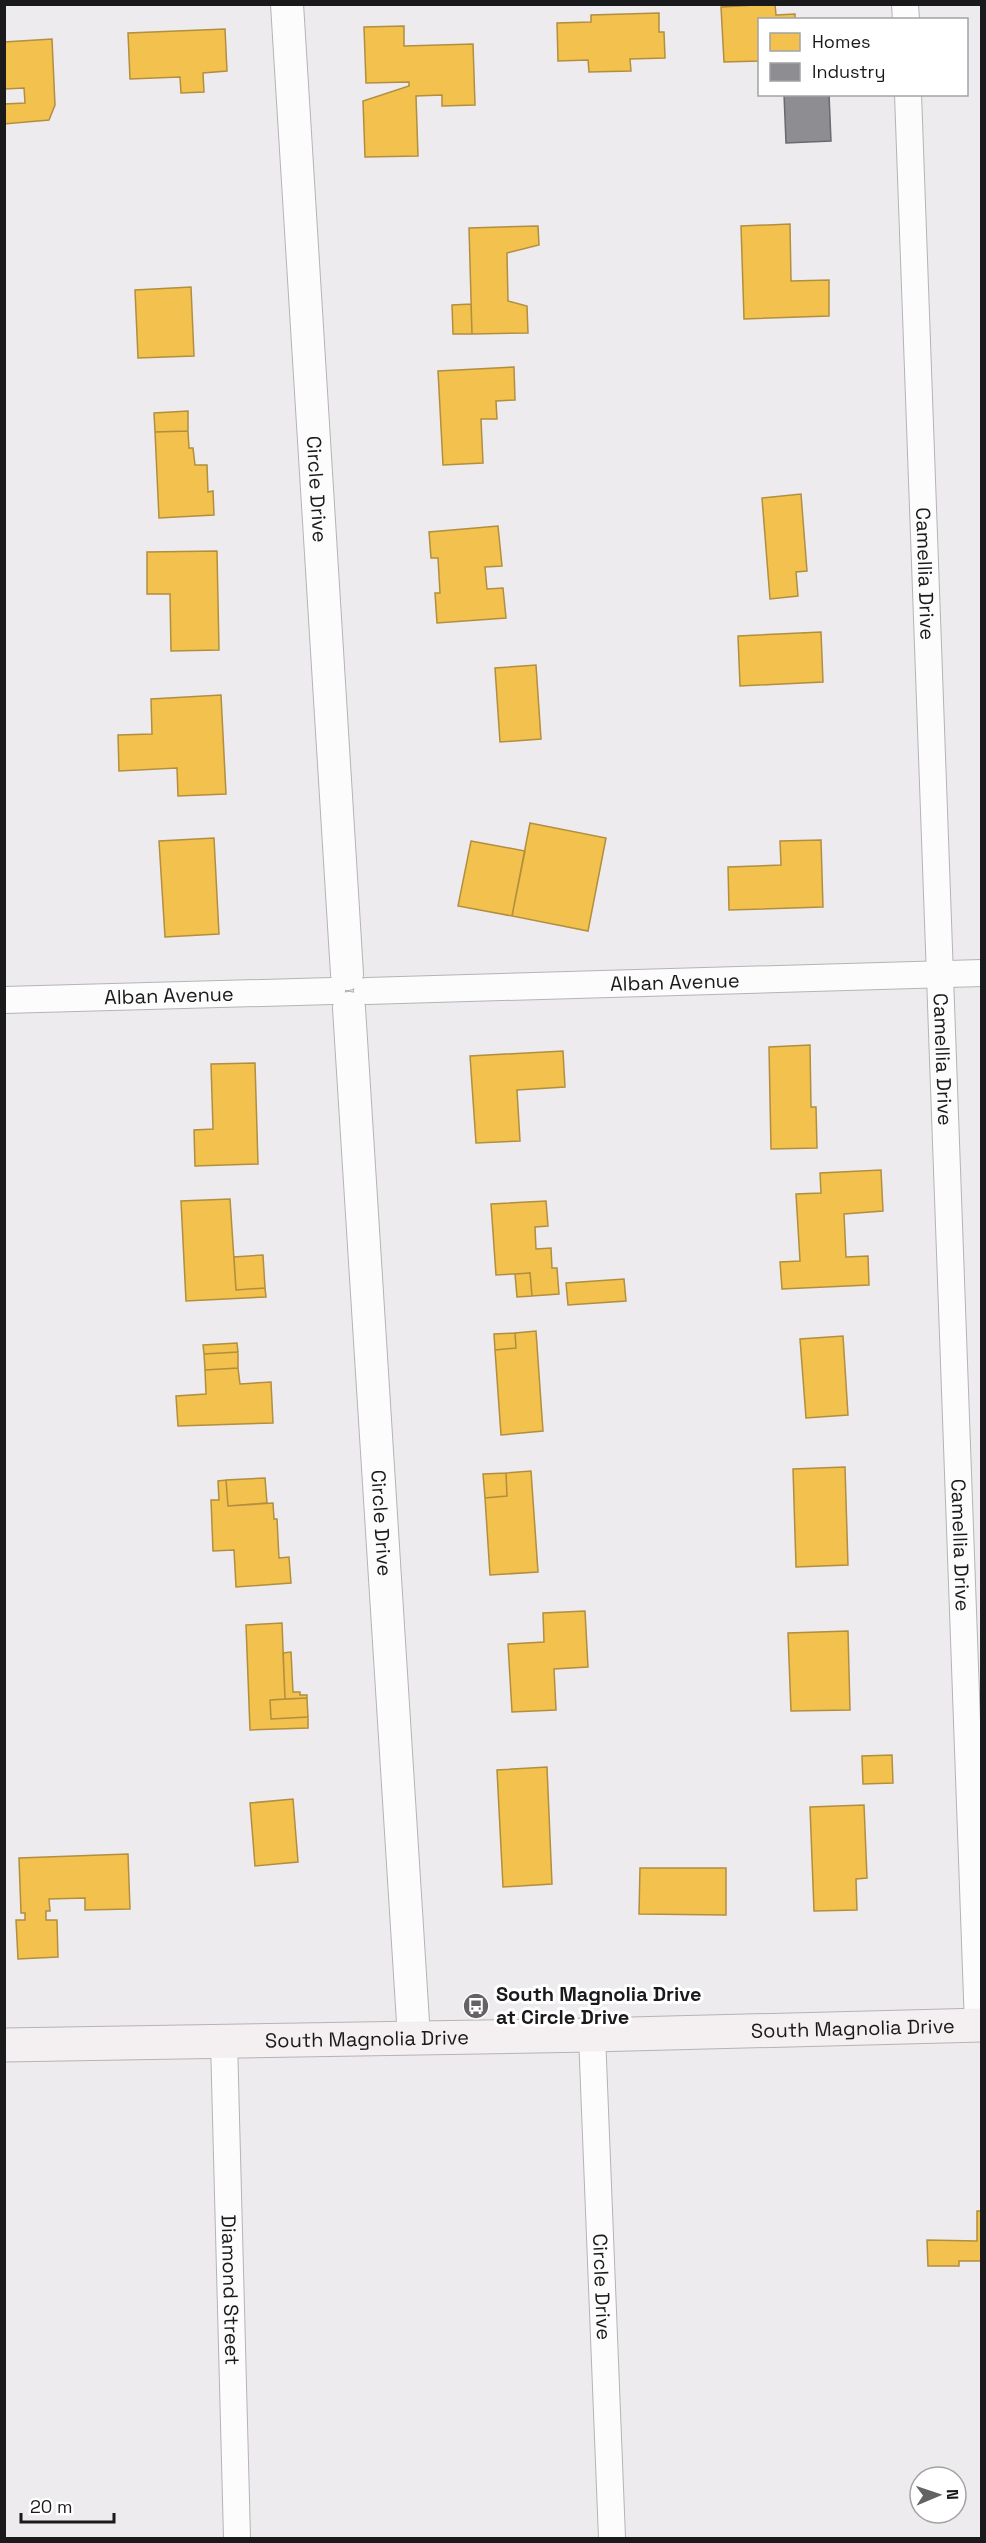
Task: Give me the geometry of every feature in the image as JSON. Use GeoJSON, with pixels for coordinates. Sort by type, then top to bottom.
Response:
{"type":"FeatureCollection","features":[{"type":"Feature","properties":{"kind":"main road","name":"South Magnolia Drive"},"geometry":{"type":"LineString","coordinates":[[4,2045],[592,2035],[980,2025]]}},
{"type":"Feature","properties":{"kind":"street","name":"Circle Drive"},"geometry":{"type":"LineString","coordinates":[[287,4],[414,2038]]}},
{"type":"Feature","properties":{"kind":"street","name":"Camellia Drive"},"geometry":{"type":"LineString","coordinates":[[908,96],[939,974],[980,2025]]}},
{"type":"Feature","properties":{"kind":"street","name":"Alban Avenue"},"geometry":{"type":"LineString","coordinates":[[4,1000],[981,973]]}},
{"type":"Feature","properties":{"kind":"street","name":"Circle Drive"},"geometry":{"type":"LineString","coordinates":[[592,2035],[612,2538]]}},
{"type":"Feature","properties":{"kind":"street","name":"Diamond Street"},"geometry":{"type":"LineString","coordinates":[[224,2041],[237,2538]]}},
{"type":"Feature","properties":{"kind":"building: Homes"},"geometry":{"type":"Polygon","coordinates":[[[775,4],[776,15],[795,14],[795,18],[758,18],[758,61],[724,62],[721,7],[775,4]]]}},
{"type":"Feature","properties":{"kind":"building: Homes"},"geometry":{"type":"Polygon","coordinates":[[[659,13],[659,32],[664,32],[665,58],[630,59],[631,71],[589,72],[588,60],[558,61],[557,23],[591,22],[591,15],[659,13]]]}},
{"type":"Feature","properties":{"kind":"building: Homes"},"geometry":{"type":"Polygon","coordinates":[[[404,26],[404,46],[473,44],[475,105],[442,106],[442,95],[416,96],[418,156],[365,157],[363,101],[409,86],[409,82],[366,83],[364,27],[404,26]]]}},
{"type":"Feature","properties":{"kind":"building: Homes"},"geometry":{"type":"Polygon","coordinates":[[[225,29],[227,71],[203,73],[204,92],[181,93],[180,77],[130,79],[128,33],[225,29]]]}},
{"type":"Feature","properties":{"kind":"building: Homes"},"geometry":{"type":"Polygon","coordinates":[[[52,39],[55,105],[49,120],[4,124],[4,104],[25,103],[24,88],[5,89],[4,42],[52,39]]]}},
{"type":"Feature","properties":{"kind":"building: Homes"},"geometry":{"type":"Polygon","coordinates":[[[790,224],[791,281],[829,280],[829,316],[744,319],[741,226],[790,224]]]}},
{"type":"Feature","properties":{"kind":"building: Homes"},"geometry":{"type":"Polygon","coordinates":[[[538,226],[539,245],[507,253],[508,301],[527,306],[528,333],[472,334],[469,228],[538,226]]]}},
{"type":"Feature","properties":{"kind":"building: Homes"},"geometry":{"type":"Polygon","coordinates":[[[191,287],[194,356],[138,358],[135,290],[191,287]]]}},
{"type":"Feature","properties":{"kind":"building: Homes"},"geometry":{"type":"Polygon","coordinates":[[[471,304],[472,334],[453,334],[452,305],[471,304]]]}},
{"type":"Feature","properties":{"kind":"building: Homes"},"geometry":{"type":"Polygon","coordinates":[[[514,367],[515,400],[496,401],[497,419],[481,419],[483,463],[443,465],[438,371],[514,367]]]}},
{"type":"Feature","properties":{"kind":"building: Homes"},"geometry":{"type":"Polygon","coordinates":[[[188,411],[188,431],[155,432],[154,413],[188,411]]]}},
{"type":"Feature","properties":{"kind":"building: Homes"},"geometry":{"type":"Polygon","coordinates":[[[188,431],[189,448],[193,448],[195,465],[207,465],[208,492],[213,491],[214,515],[159,518],[155,432],[188,431]]]}},
{"type":"Feature","properties":{"kind":"building: Homes"},"geometry":{"type":"Polygon","coordinates":[[[801,494],[807,571],[796,572],[798,596],[770,599],[762,498],[801,494]]]}},
{"type":"Feature","properties":{"kind":"building: Homes"},"geometry":{"type":"Polygon","coordinates":[[[498,526],[502,566],[485,567],[487,589],[503,588],[506,618],[437,623],[435,593],[440,593],[438,558],[431,558],[429,532],[498,526]]]}},
{"type":"Feature","properties":{"kind":"building: Homes"},"geometry":{"type":"Polygon","coordinates":[[[217,551],[219,650],[171,651],[170,594],[147,594],[147,552],[217,551]]]}},
{"type":"Feature","properties":{"kind":"building: Homes"},"geometry":{"type":"Polygon","coordinates":[[[821,632],[823,682],[740,686],[738,636],[821,632]]]}},
{"type":"Feature","properties":{"kind":"building: Homes"},"geometry":{"type":"Polygon","coordinates":[[[536,665],[541,739],[500,742],[495,668],[536,665]]]}},
{"type":"Feature","properties":{"kind":"building: Homes"},"geometry":{"type":"Polygon","coordinates":[[[221,695],[226,794],[178,796],[177,768],[119,771],[118,735],[152,734],[151,699],[221,695]]]}},
{"type":"Feature","properties":{"kind":"building: Homes"},"geometry":{"type":"Polygon","coordinates":[[[530,823],[606,838],[588,931],[512,916],[530,823]]]}},
{"type":"Feature","properties":{"kind":"building: Homes"},"geometry":{"type":"Polygon","coordinates":[[[214,838],[219,934],[165,937],[159,841],[214,838]]]}},
{"type":"Feature","properties":{"kind":"building: Homes"},"geometry":{"type":"Polygon","coordinates":[[[821,840],[823,907],[729,910],[728,867],[781,865],[780,841],[821,840]]]}},
{"type":"Feature","properties":{"kind":"building: Homes"},"geometry":{"type":"Polygon","coordinates":[[[471,841],[525,851],[512,916],[458,906],[471,841]]]}},
{"type":"Feature","properties":{"kind":"building: Homes"},"geometry":{"type":"Polygon","coordinates":[[[810,1045],[811,1107],[816,1107],[817,1148],[771,1149],[769,1047],[810,1045]]]}},
{"type":"Feature","properties":{"kind":"building: Homes"},"geometry":{"type":"Polygon","coordinates":[[[563,1051],[565,1087],[517,1090],[520,1141],[476,1143],[470,1056],[563,1051]]]}},
{"type":"Feature","properties":{"kind":"building: Homes"},"geometry":{"type":"Polygon","coordinates":[[[255,1063],[258,1164],[195,1166],[194,1130],[213,1129],[211,1064],[255,1063]]]}},
{"type":"Feature","properties":{"kind":"building: Homes"},"geometry":{"type":"Polygon","coordinates":[[[881,1170],[883,1211],[844,1214],[846,1257],[868,1256],[869,1285],[782,1289],[780,1262],[800,1261],[796,1194],[821,1193],[820,1173],[881,1170]]]}},
{"type":"Feature","properties":{"kind":"building: Homes"},"geometry":{"type":"Polygon","coordinates":[[[230,1199],[236,1290],[265,1288],[266,1297],[186,1301],[181,1201],[230,1199]]]}},
{"type":"Feature","properties":{"kind":"building: Homes"},"geometry":{"type":"Polygon","coordinates":[[[546,1201],[548,1226],[535,1227],[536,1249],[551,1248],[552,1268],[557,1268],[559,1294],[532,1296],[530,1273],[496,1275],[491,1204],[546,1201]]]}},
{"type":"Feature","properties":{"kind":"building: Homes"},"geometry":{"type":"Polygon","coordinates":[[[263,1255],[265,1288],[236,1290],[234,1257],[263,1255]]]}},
{"type":"Feature","properties":{"kind":"building: Homes"},"geometry":{"type":"Polygon","coordinates":[[[530,1273],[532,1296],[517,1297],[515,1274],[530,1273]]]}},
{"type":"Feature","properties":{"kind":"building: Homes"},"geometry":{"type":"Polygon","coordinates":[[[624,1279],[626,1301],[568,1305],[566,1283],[624,1279]]]}},
{"type":"Feature","properties":{"kind":"building: Homes"},"geometry":{"type":"Polygon","coordinates":[[[536,1331],[543,1431],[501,1435],[495,1350],[516,1348],[515,1333],[536,1331]]]}},
{"type":"Feature","properties":{"kind":"building: Homes"},"geometry":{"type":"Polygon","coordinates":[[[515,1333],[516,1348],[495,1350],[494,1334],[515,1333]]]}},
{"type":"Feature","properties":{"kind":"building: Homes"},"geometry":{"type":"Polygon","coordinates":[[[843,1336],[848,1415],[806,1418],[800,1339],[843,1336]]]}},
{"type":"Feature","properties":{"kind":"building: Homes"},"geometry":{"type":"Polygon","coordinates":[[[237,1343],[238,1352],[204,1354],[203,1345],[237,1343]]]}},
{"type":"Feature","properties":{"kind":"building: Homes"},"geometry":{"type":"Polygon","coordinates":[[[238,1352],[238,1368],[205,1370],[204,1354],[238,1352]]]}},
{"type":"Feature","properties":{"kind":"building: Homes"},"geometry":{"type":"Polygon","coordinates":[[[238,1368],[240,1384],[271,1382],[273,1423],[178,1426],[176,1396],[206,1394],[205,1370],[238,1368]]]}},
{"type":"Feature","properties":{"kind":"building: Homes"},"geometry":{"type":"Polygon","coordinates":[[[845,1467],[848,1565],[796,1567],[793,1469],[845,1467]]]}},
{"type":"Feature","properties":{"kind":"building: Homes"},"geometry":{"type":"Polygon","coordinates":[[[531,1471],[538,1572],[490,1575],[485,1498],[507,1496],[506,1473],[531,1471]]]}},
{"type":"Feature","properties":{"kind":"building: Homes"},"geometry":{"type":"Polygon","coordinates":[[[506,1473],[507,1496],[485,1498],[483,1474],[506,1473]]]}},
{"type":"Feature","properties":{"kind":"building: Homes"},"geometry":{"type":"Polygon","coordinates":[[[265,1478],[267,1503],[228,1506],[226,1480],[265,1478]]]}},
{"type":"Feature","properties":{"kind":"building: Homes"},"geometry":{"type":"Polygon","coordinates":[[[226,1480],[228,1506],[273,1503],[274,1519],[277,1519],[279,1558],[289,1557],[291,1583],[236,1587],[234,1550],[213,1551],[211,1500],[219,1500],[218,1481],[226,1480]]]}},
{"type":"Feature","properties":{"kind":"building: Homes"},"geometry":{"type":"Polygon","coordinates":[[[585,1611],[588,1667],[554,1669],[556,1710],[512,1712],[508,1644],[544,1642],[543,1613],[585,1611]]]}},
{"type":"Feature","properties":{"kind":"building: Homes"},"geometry":{"type":"Polygon","coordinates":[[[282,1623],[285,1699],[270,1700],[271,1719],[308,1717],[308,1728],[250,1730],[246,1625],[282,1623]]]}},
{"type":"Feature","properties":{"kind":"building: Homes"},"geometry":{"type":"Polygon","coordinates":[[[848,1631],[850,1710],[791,1711],[788,1633],[848,1631]]]}},
{"type":"Feature","properties":{"kind":"building: Homes"},"geometry":{"type":"Polygon","coordinates":[[[291,1652],[293,1692],[307,1695],[307,1698],[285,1699],[283,1653],[291,1652]]]}},
{"type":"Feature","properties":{"kind":"building: Homes"},"geometry":{"type":"Polygon","coordinates":[[[307,1698],[308,1717],[271,1719],[270,1700],[307,1698]]]}},
{"type":"Feature","properties":{"kind":"building: Homes"},"geometry":{"type":"Polygon","coordinates":[[[892,1755],[893,1783],[863,1784],[862,1756],[892,1755]]]}},
{"type":"Feature","properties":{"kind":"building: Homes"},"geometry":{"type":"Polygon","coordinates":[[[547,1767],[552,1884],[503,1887],[497,1770],[547,1767]]]}},
{"type":"Feature","properties":{"kind":"building: Homes"},"geometry":{"type":"Polygon","coordinates":[[[293,1799],[298,1862],[255,1866],[250,1803],[293,1799]]]}},
{"type":"Feature","properties":{"kind":"building: Homes"},"geometry":{"type":"Polygon","coordinates":[[[864,1805],[867,1878],[856,1879],[857,1910],[814,1911],[810,1807],[864,1805]]]}},
{"type":"Feature","properties":{"kind":"building: Homes"},"geometry":{"type":"Polygon","coordinates":[[[128,1854],[130,1909],[85,1910],[85,1898],[49,1899],[50,1911],[46,1911],[46,1920],[57,1920],[58,1957],[18,1959],[16,1920],[25,1920],[25,1913],[21,1913],[19,1858],[128,1854]]]}},
{"type":"Feature","properties":{"kind":"building: Homes"},"geometry":{"type":"Polygon","coordinates":[[[640,1868],[726,1868],[726,1915],[639,1914],[640,1868]]]}},
{"type":"Feature","properties":{"kind":"building: Homes"},"geometry":{"type":"Polygon","coordinates":[[[977,2211],[982,2211],[982,2261],[959,2261],[959,2266],[928,2266],[927,2240],[977,2241],[977,2211]]]}},
{"type":"Feature","properties":{"kind":"building: Industry"},"geometry":{"type":"Polygon","coordinates":[[[784,96],[829,96],[831,141],[786,143],[784,96]]]}},
{"type":"Feature","properties":{"kind":"place","name":"South Magnolia Drive at Circle Drive"},"geometry":{"type":"Point","coordinates":[476,2006]}}]}
